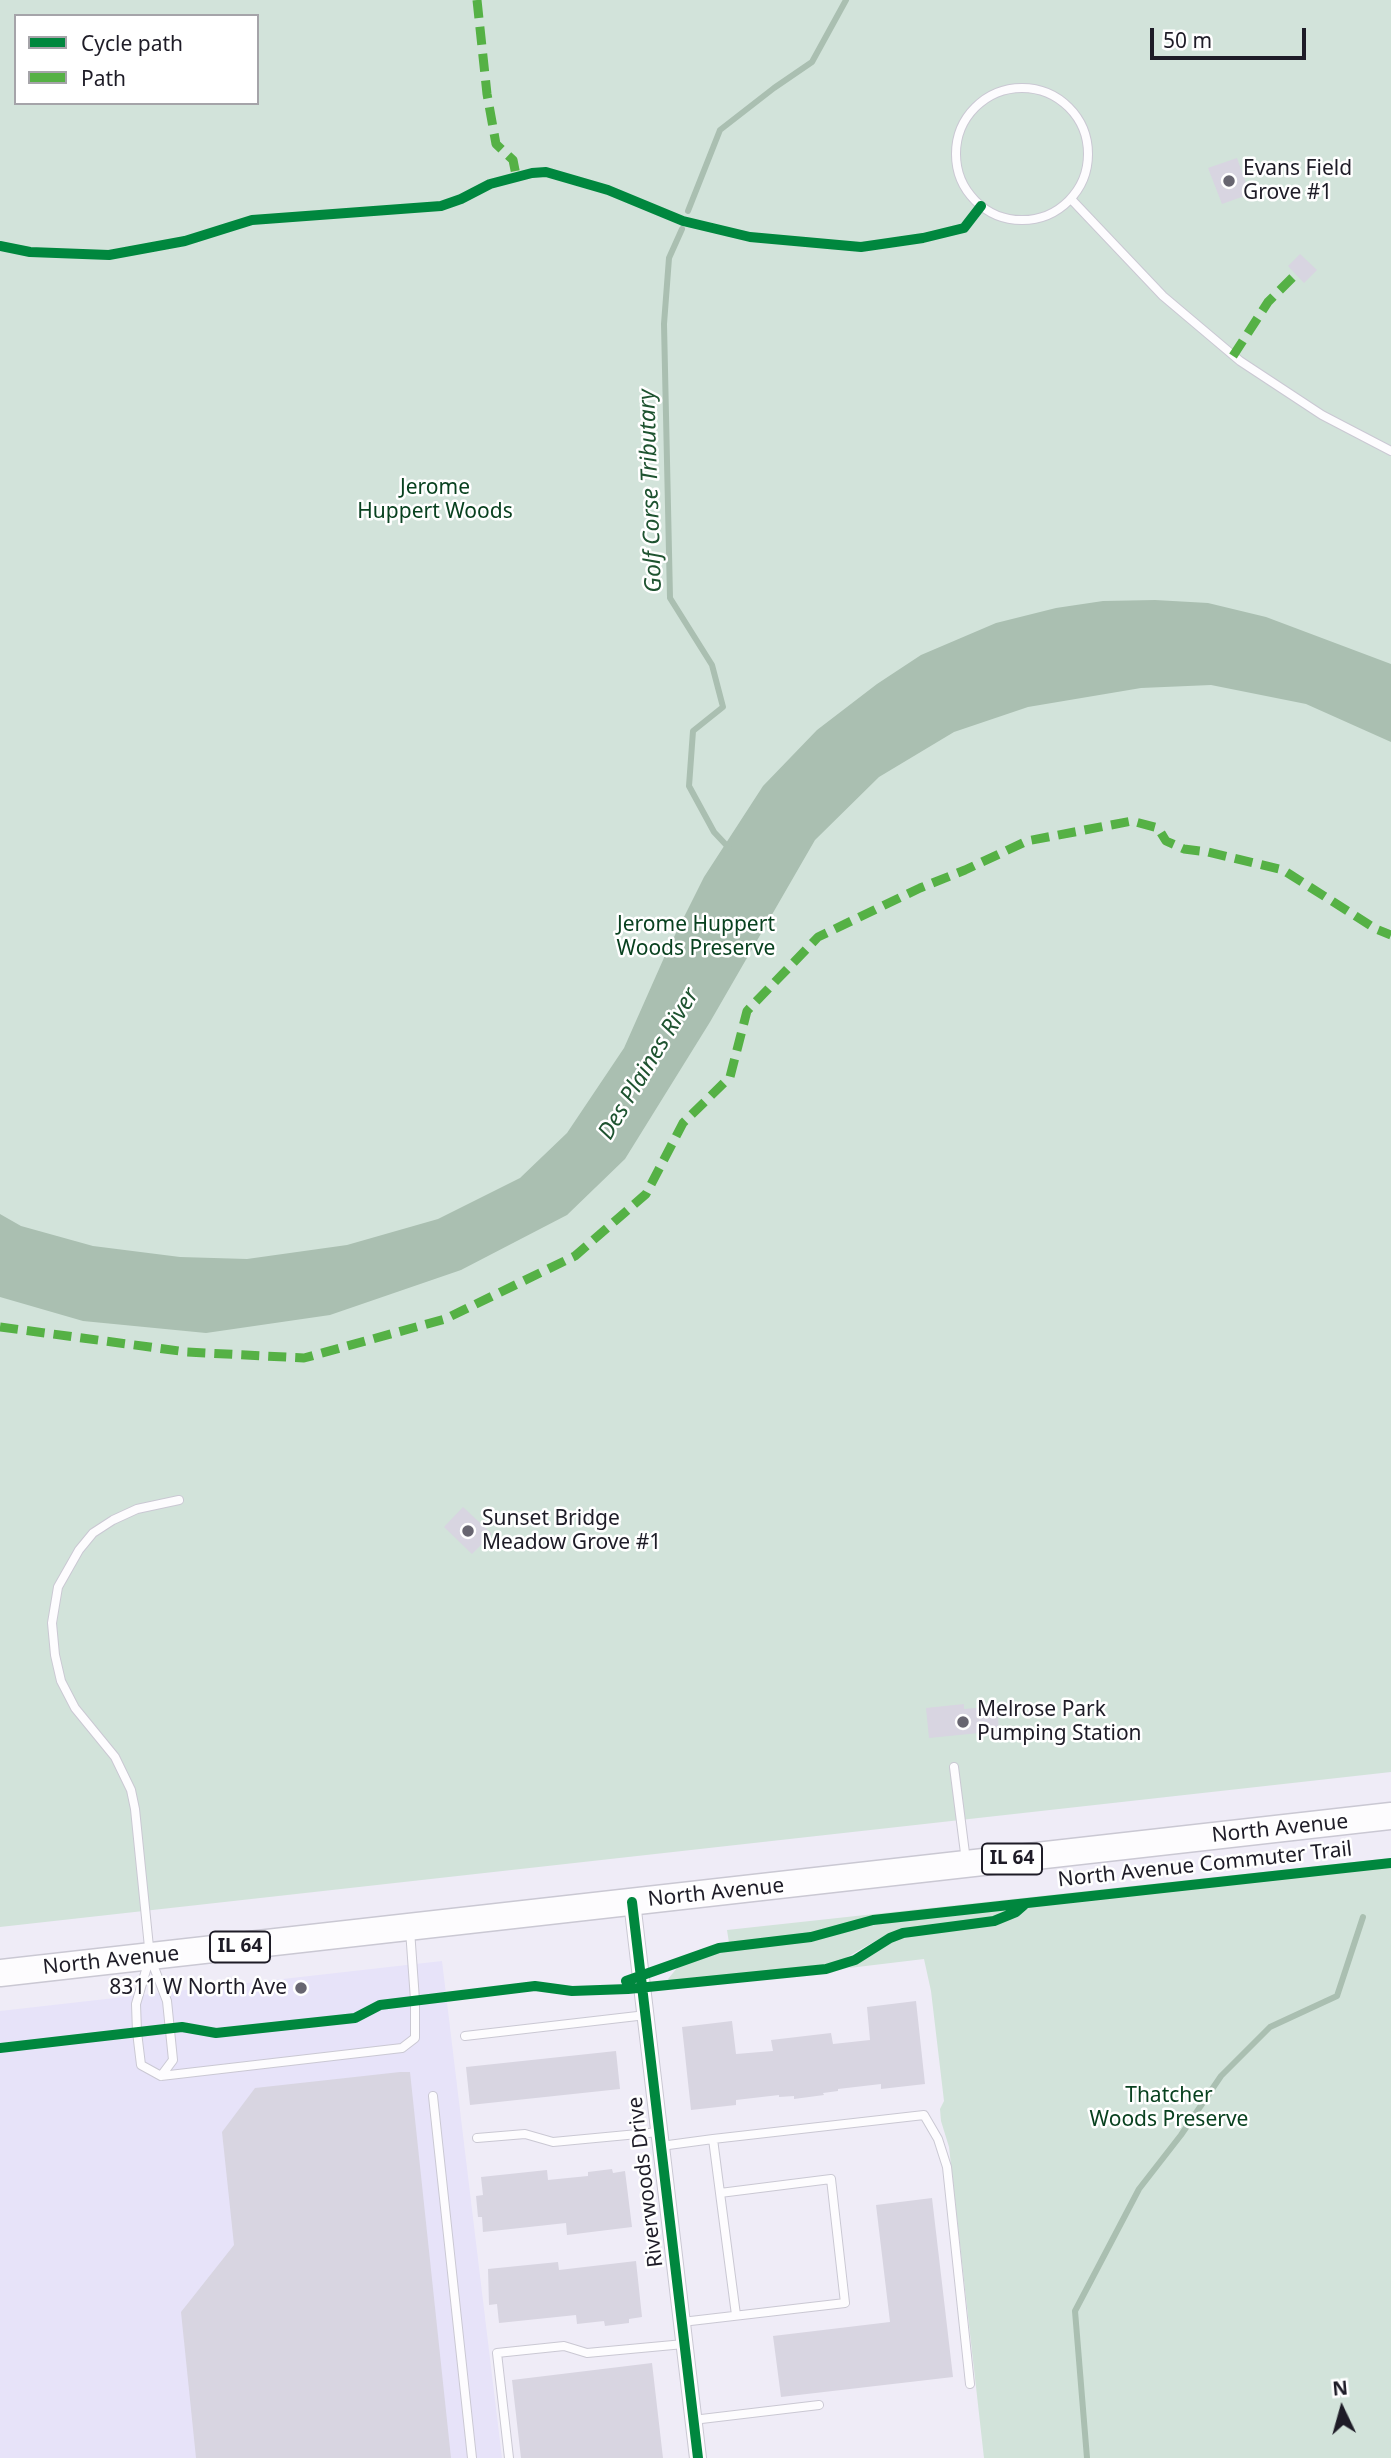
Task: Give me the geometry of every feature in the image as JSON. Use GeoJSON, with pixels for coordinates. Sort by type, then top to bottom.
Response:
{"type":"FeatureCollection","features":[{"type":"Feature","properties":{"kind":"main road","name":"North Avenue"},"geometry":{"type":"LineString","coordinates":[[0,1973],[1391,1816]]}},
{"type":"Feature","properties":{"kind":"street","name":"Riverwoods Drive"},"geometry":{"type":"LineString","coordinates":[[632,1902],[698,2458]]}},
{"type":"Feature","properties":{"kind":"lane"},"geometry":{"type":"LineString","coordinates":[[1020,88],[1042,91],[1062,101],[1077,117],[1086,137],[1088,159],[1083,180],[1071,199],[1054,212],[1034,219],[1013,219],[993,214],[971,195],[963,184],[956,163],[957,141],[965,120],[979,103],[999,92],[1020,88]]}},
{"type":"Feature","properties":{"kind":"lane"},"geometry":{"type":"LineString","coordinates":[[1071,199],[1163,296],[1240,361],[1322,415],[1391,451]]}},
{"type":"Feature","properties":{"kind":"lane"},"geometry":{"type":"LineString","coordinates":[[161,2076],[173,2060],[167,2001],[150,1957],[131,1790],[115,1757],[75,1709],[61,1681],[51,1623],[58,1587],[79,1550],[93,1534],[136,1508],[179,1500]]}},
{"type":"Feature","properties":{"kind":"lane"},"geometry":{"type":"LineString","coordinates":[[954,1767],[966,1864]]}},
{"type":"Feature","properties":{"kind":"lane"},"geometry":{"type":"LineString","coordinates":[[150,1957],[136,2004],[137,2032],[141,2065],[161,2076],[402,2048],[415,2038],[410,1928]]}},
{"type":"Feature","properties":{"kind":"lane"},"geometry":{"type":"LineString","coordinates":[[466,2036],[646,2015]]}},
{"type":"Feature","properties":{"kind":"lane"},"geometry":{"type":"LineString","coordinates":[[433,2095],[472,2458]]}},
{"type":"Feature","properties":{"kind":"lane"},"geometry":{"type":"LineString","coordinates":[[477,2138],[525,2134],[553,2142],[713,2139],[924,2115],[938,2139],[947,2167],[970,2384]]}},
{"type":"Feature","properties":{"kind":"lane"},"geometry":{"type":"LineString","coordinates":[[713,2139],[736,2315]]}},
{"type":"Feature","properties":{"kind":"lane"},"geometry":{"type":"LineString","coordinates":[[682,2322],[845,2303],[831,2179],[720,2193]]}},
{"type":"Feature","properties":{"kind":"lane"},"geometry":{"type":"LineString","coordinates":[[509,2458],[496,2353],[564,2346],[587,2353],[684,2344]]}},
{"type":"Feature","properties":{"kind":"lane"},"geometry":{"type":"LineString","coordinates":[[693,2420],[819,2404]]}},
{"type":"Feature","properties":{"kind":"shaded area"},"geometry":{"type":"Polygon","coordinates":[[[442,1961],[502,2458],[0,2458],[0,2011],[442,1961]]]}},
{"type":"Feature","properties":{"kind":"green space","name":"Jerome Huppert Woods Preserve"},"geometry":{"type":"Polygon","coordinates":[[[0,0],[1391,0],[1391,1772],[0,1927],[0,0]]]}},
{"type":"Feature","properties":{"kind":"green space","name":"Thatcher Woods Preserve"},"geometry":{"type":"Polygon","coordinates":[[[1391,1858],[1391,2458],[984,2458],[949,2147],[941,2121],[940,2109],[944,2101],[931,1991],[924,1959],[849,1968],[894,1940],[924,1934],[923,1927],[884,1936],[837,1963],[671,1982],[668,1979],[677,1968],[719,1951],[817,1940],[871,1925],[923,1919],[921,1912],[869,1917],[811,1933],[729,1943],[727,1930],[1391,1858]]]}},
{"type":"Feature","properties":{"kind":"water","name":"Des Plaines River"},"geometry":{"type":"Polygon","coordinates":[[[1103,601],[1208,603],[1266,617],[1391,664],[1391,742],[1306,704],[1211,685],[1141,688],[1028,707],[954,732],[879,777],[815,840],[710,1022],[625,1159],[567,1215],[461,1270],[330,1315],[206,1333],[83,1321],[0,1297],[0,1214],[21,1226],[93,1246],[180,1257],[247,1259],[347,1245],[438,1219],[520,1178],[567,1133],[624,1048],[667,951],[704,877],[763,786],[817,730],[877,684],[921,655],[996,623],[1056,608],[1103,601]]]}},
{"type":"Feature","properties":{"kind":"building","name":"Evans Field Grove #1"},"geometry":{"type":"Polygon","coordinates":[[[1237,158],[1250,194],[1222,204],[1208,168],[1237,158]]]}},
{"type":"Feature","properties":{"kind":"building"},"geometry":{"type":"Polygon","coordinates":[[[1300,254],[1317,270],[1304,283],[1288,266],[1300,254]]]}},
{"type":"Feature","properties":{"kind":"building","name":"Sunset Bridge Meadow Grove #1"},"geometry":{"type":"Polygon","coordinates":[[[463,1507],[492,1534],[472,1554],[444,1527],[463,1507]]]}},
{"type":"Feature","properties":{"kind":"building","name":"Melrose Park Pumping Station"},"geometry":{"type":"Polygon","coordinates":[[[964,1704],[964,1709],[997,1706],[999,1731],[929,1738],[926,1708],[964,1704]]]}},
{"type":"Feature","properties":{"kind":"building"},"geometry":{"type":"Polygon","coordinates":[[[916,2001],[925,2084],[881,2089],[881,2084],[838,2089],[823,2093],[824,2095],[794,2099],[794,2096],[779,2095],[736,2100],[736,2105],[691,2110],[682,2027],[732,2021],[736,2054],[773,2051],[771,2040],[831,2033],[833,2044],[870,2040],[867,2007],[916,2001]]]}},
{"type":"Feature","properties":{"kind":"building"},"geometry":{"type":"Polygon","coordinates":[[[616,2051],[620,2089],[470,2105],[466,2067],[616,2051]]]}},
{"type":"Feature","properties":{"kind":"building"},"geometry":{"type":"Polygon","coordinates":[[[410,2072],[451,2458],[196,2458],[181,2312],[234,2245],[222,2132],[255,2088],[410,2072]]]}},
{"type":"Feature","properties":{"kind":"building"},"geometry":{"type":"Polygon","coordinates":[[[612,2169],[613,2173],[625,2171],[632,2227],[567,2235],[566,2223],[483,2232],[476,2196],[483,2195],[481,2177],[547,2170],[548,2180],[588,2176],[588,2172],[612,2169]]]}},
{"type":"Feature","properties":{"kind":"building"},"geometry":{"type":"Polygon","coordinates":[[[932,2198],[953,2377],[781,2397],[773,2336],[890,2322],[876,2205],[932,2198]]]}},
{"type":"Feature","properties":{"kind":"building"},"geometry":{"type":"Polygon","coordinates":[[[636,2261],[642,2317],[629,2319],[629,2323],[605,2326],[604,2321],[577,2324],[576,2315],[499,2323],[497,2304],[489,2305],[488,2269],[558,2262],[559,2270],[636,2261]]]}},
{"type":"Feature","properties":{"kind":"building"},"geometry":{"type":"Polygon","coordinates":[[[652,2363],[663,2458],[521,2458],[512,2380],[652,2363]]]}},
{"type":"Feature","properties":{"kind":"waterway","name":"Golf Corse Tributary"},"geometry":{"type":"LineString","coordinates":[[688,211],[720,130],[812,62],[846,0]]}},
{"type":"Feature","properties":{"kind":"waterway","name":"Golf Corse Tributary"},"geometry":{"type":"LineString","coordinates":[[682,229],[669,258],[664,324],[670,598],[712,665],[723,707],[693,731],[689,786],[714,832],[729,848]]}},
{"type":"Feature","properties":{"kind":"waterway"},"geometry":{"type":"LineString","coordinates":[[1087,2458],[1075,2311],[1139,2189],[1181,2135],[1221,2076],[1270,2027],[1337,1996],[1363,1917]]}},
{"type":"Feature","properties":{"kind":"marked path"},"geometry":{"type":"LineString","coordinates":[[477,0],[487,94],[496,144],[513,160],[516,175]]}},
{"type":"Feature","properties":{"kind":"marked path"},"geometry":{"type":"LineString","coordinates":[[1233,356],[1268,302],[1296,274]]}},
{"type":"Feature","properties":{"kind":"marked path"},"geometry":{"type":"LineString","coordinates":[[0,1327],[187,1352],[304,1358],[445,1319],[575,1256],[646,1194],[683,1123],[730,1077],[747,1011],[818,937],[1027,841],[1132,821],[1158,828],[1166,841],[1184,849],[1283,870],[1376,929],[1391,935]]}},
{"type":"Feature","properties":{"kind":"cycle path"},"geometry":{"type":"LineString","coordinates":[[0,246],[30,252],[109,255],[185,241],[252,220],[441,206],[490,184],[546,172],[608,190],[683,221],[750,237],[861,247],[923,238],[964,228],[981,206]]}},
{"type":"Feature","properties":{"kind":"cycle path","name":"North Avenue Commuter Trail"},"geometry":{"type":"LineString","coordinates":[[626,1981],[719,1948],[811,1937],[873,1920],[1391,1863]]}},
{"type":"Feature","properties":{"kind":"cycle path"},"geometry":{"type":"LineString","coordinates":[[632,1902],[698,2458]]}},
{"type":"Feature","properties":{"kind":"cycle path"},"geometry":{"type":"LineString","coordinates":[[0,2048],[182,2027],[216,2033],[355,2018],[380,2005],[535,1986],[572,1991],[628,1989],[826,1969],[855,1960],[903,1933],[994,1921],[1016,1912],[1024,1905]]}},
{"type":"Feature","properties":{"kind":"place","name":"Evans Field Grove #1"},"geometry":{"type":"Point","coordinates":[1229,181]}},
{"type":"Feature","properties":{"kind":"place","name":"Sunset Bridge Meadow Grove #1"},"geometry":{"type":"Point","coordinates":[468,1531]}},
{"type":"Feature","properties":{"kind":"place","name":"Melrose Park Pumping Station"},"geometry":{"type":"Point","coordinates":[963,1722]}},
{"type":"Feature","properties":{"kind":"place","name":"8311 W North Ave"},"geometry":{"type":"Point","coordinates":[301,1988]}},
{"type":"Feature","properties":{"kind":"park label","name":"Jerome Huppert Woods"},"geometry":{"type":"Point","coordinates":[435,500]}}]}
